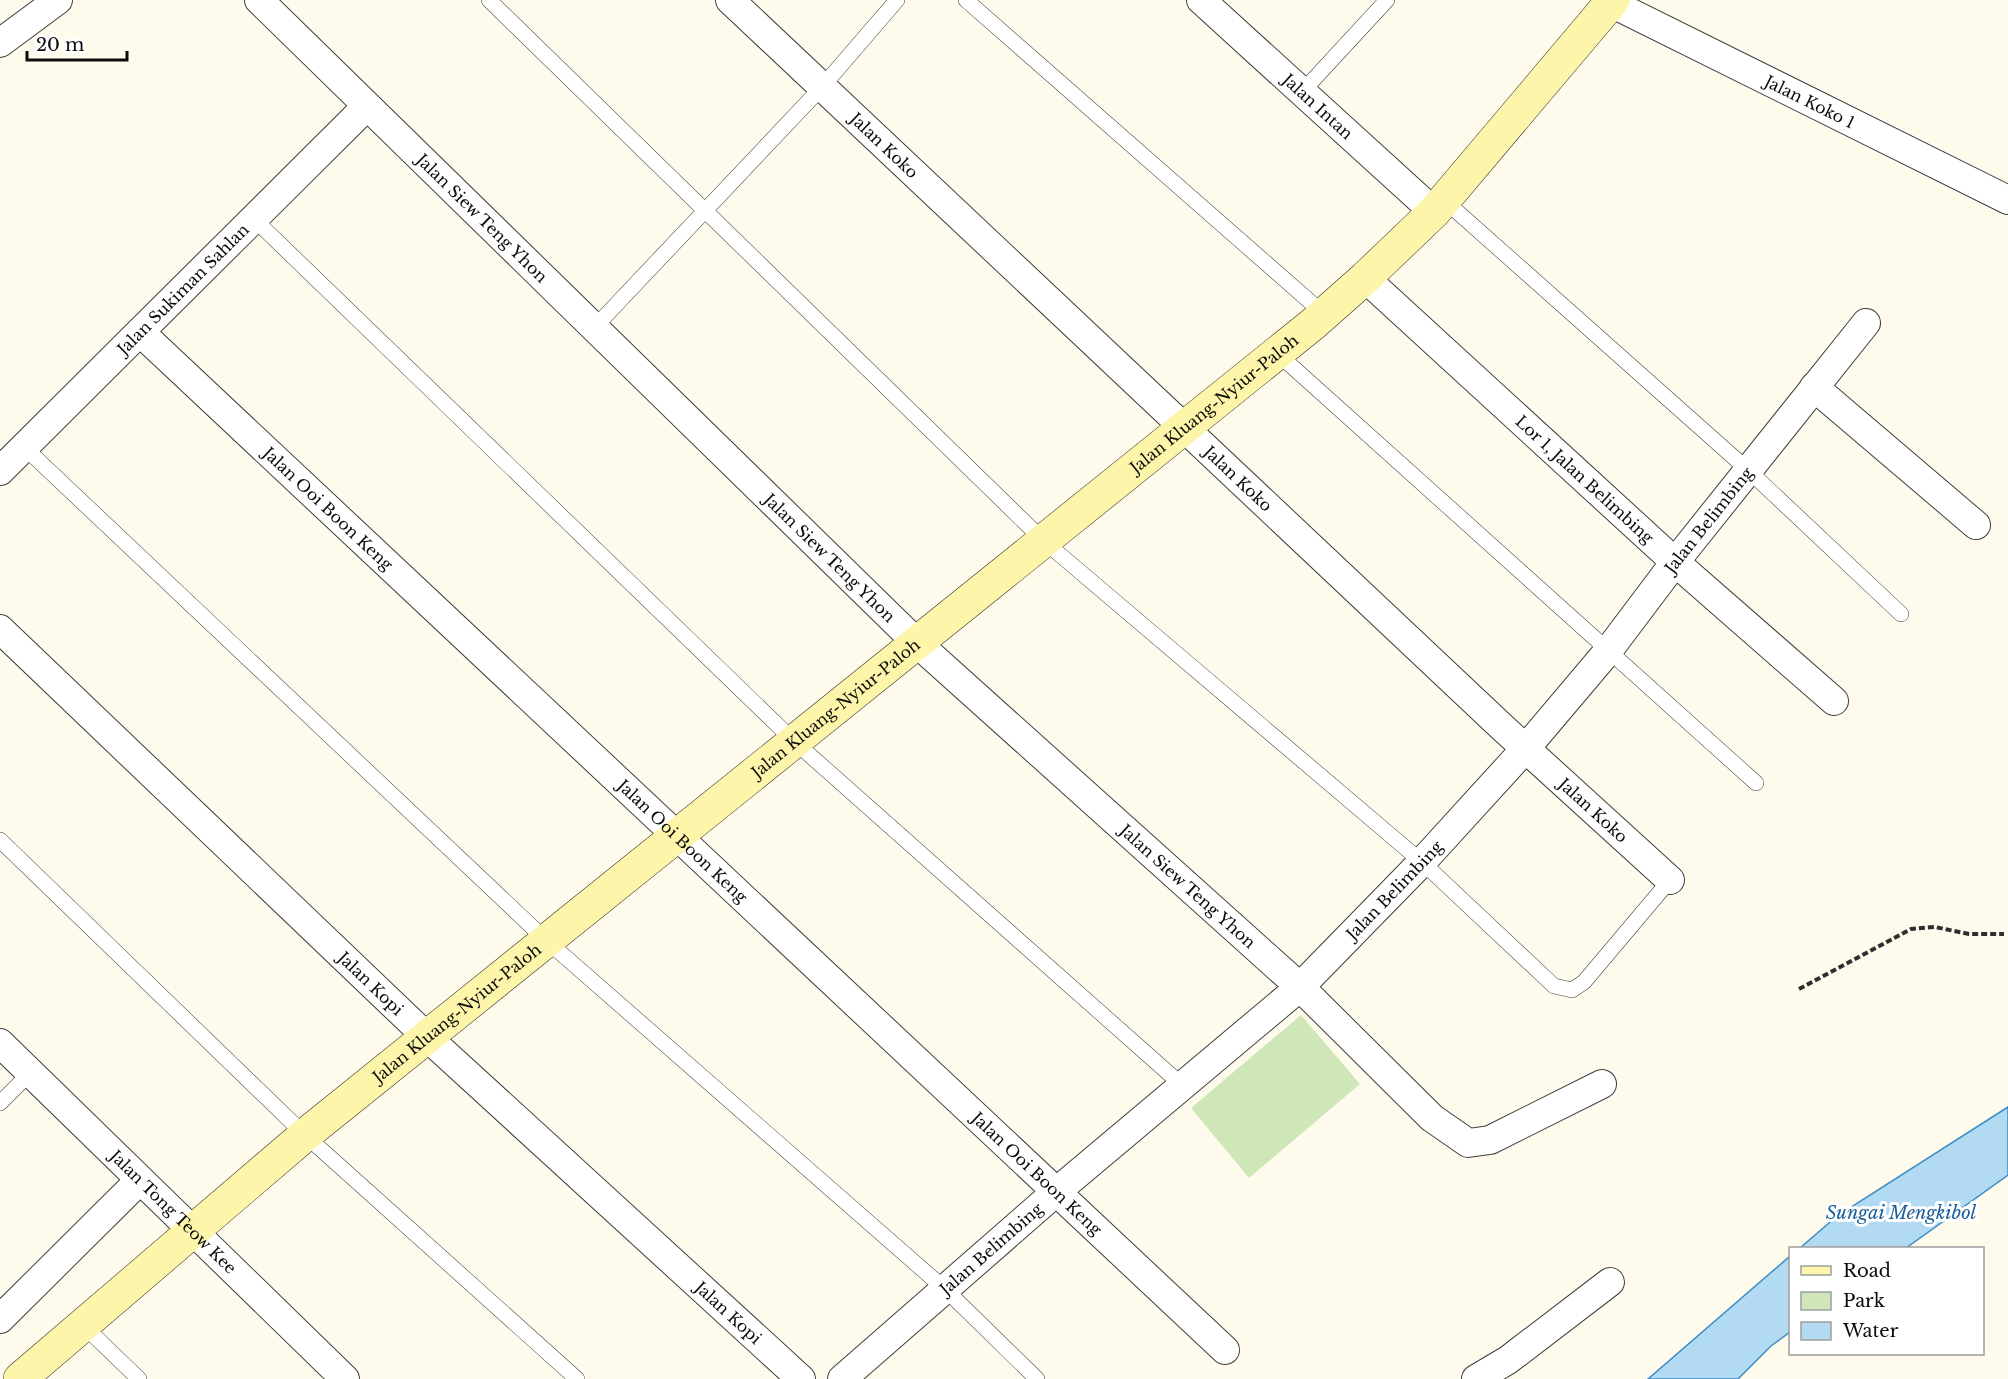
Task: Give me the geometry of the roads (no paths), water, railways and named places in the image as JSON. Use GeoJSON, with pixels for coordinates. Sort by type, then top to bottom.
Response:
{"type":"FeatureCollection","features":[{"type":"Feature","properties":{"kind":"street"},"geometry":{"type":"LineString","coordinates":[[0,44],[58,0]]}},
{"type":"Feature","properties":{"kind":"street","name":"Jalan Siew Teng Yhon"},"geometry":{"type":"LineString","coordinates":[[259,0],[917,643],[1300,987],[1432,1118],[1468,1143],[1490,1140],[1602,1084]]}},
{"type":"Feature","properties":{"kind":"street","name":"Jalan Koko"},"geometry":{"type":"LineString","coordinates":[[730,0],[1184,429],[1670,880]]}},
{"type":"Feature","properties":{"kind":"street","name":"Jalan Intan"},"geometry":{"type":"LineString","coordinates":[[1201,0],[1302,92],[1439,206]]}},
{"type":"Feature","properties":{"kind":"street","name":"Jalan Kluang-Nyiur-Paloh"},"geometry":{"type":"LineString","coordinates":[[20,1379],[305,1135],[676,835],[1045,542],[1324,314],[1365,278],[1439,206],[1612,1]]}},
{"type":"Feature","properties":{"kind":"street","name":"Jalan Koko 1"},"geometry":{"type":"LineString","coordinates":[[1612,1],[2008,200]]}},
{"type":"Feature","properties":{"kind":"street","name":"Jalan Sukiman Sahlan"},"geometry":{"type":"LineString","coordinates":[[0,471],[366,107]]}},
{"type":"Feature","properties":{"kind":"street","name":"Lor 1, Jalan Belimbing"},"geometry":{"type":"LineString","coordinates":[[1365,278],[1676,562],[1834,701]]}},
{"type":"Feature","properties":{"kind":"street","name":"Jalan Belimbing"},"geometry":{"type":"LineString","coordinates":[[842,1379],[1056,1192],[1300,987],[1422,862],[1526,748],[1608,651],[1748,470],[1866,323]]}},
{"type":"Feature","properties":{"kind":"street","name":"Jalan Ooi Boon Keng"},"geometry":{"type":"LineString","coordinates":[[140,332],[1226,1350]]}},
{"type":"Feature","properties":{"kind":"street"},"geometry":{"type":"LineString","coordinates":[[1814,387],[1976,525]]}},
{"type":"Feature","properties":{"kind":"street","name":"Jalan Kopi"},"geometry":{"type":"LineString","coordinates":[[0,629],[427,1037],[801,1379]]}},
{"type":"Feature","properties":{"kind":"street","name":"Jalan Tong Teow Kee"},"geometry":{"type":"LineString","coordinates":[[0,1043],[345,1379]]}},
{"type":"Feature","properties":{"kind":"street"},"geometry":{"type":"LineString","coordinates":[[0,1319],[140,1180]]}},
{"type":"Feature","properties":{"kind":"street"},"geometry":{"type":"LineString","coordinates":[[1476,1379],[1508,1360],[1610,1282]]}},
{"type":"Feature","properties":{"kind":"lane"},"geometry":{"type":"LineString","coordinates":[[489,0],[1045,542],[1422,862],[1554,986],[1572,990],[1584,982],[1670,880]]}},
{"type":"Feature","properties":{"kind":"lane"},"geometry":{"type":"LineString","coordinates":[[593,328],[822,87],[897,0]]}},
{"type":"Feature","properties":{"kind":"lane"},"geometry":{"type":"LineString","coordinates":[[966,0],[1324,314]]}},
{"type":"Feature","properties":{"kind":"lane"},"geometry":{"type":"LineString","coordinates":[[1302,92],[1387,0]]}},
{"type":"Feature","properties":{"kind":"lane"},"geometry":{"type":"LineString","coordinates":[[1439,206],[1748,470],[1901,614]]}},
{"type":"Feature","properties":{"kind":"lane"},"geometry":{"type":"LineString","coordinates":[[254,219],[795,742],[1183,1086]]}},
{"type":"Feature","properties":{"kind":"lane"},"geometry":{"type":"LineString","coordinates":[[1277,353],[1756,783]]}},
{"type":"Feature","properties":{"kind":"lane"},"geometry":{"type":"LineString","coordinates":[[24,447],[547,941],[946,1290],[1037,1379]]}},
{"type":"Feature","properties":{"kind":"lane"},"geometry":{"type":"LineString","coordinates":[[0,840],[305,1135],[577,1379]]}},
{"type":"Feature","properties":{"kind":"lane"},"geometry":{"type":"LineString","coordinates":[[0,1103],[30,1073]]}},
{"type":"Feature","properties":{"kind":"lane"},"geometry":{"type":"LineString","coordinates":[[82,1325],[140,1379]]}},
{"type":"Feature","properties":{"kind":"water","name":"Sungai Mengkibol"},"geometry":{"type":"Polygon","coordinates":[[[2008,1107],[2008,1175],[1907,1247],[1801,1247],[1837,1216],[2008,1107]]]}},
{"type":"Feature","properties":{"kind":"water","name":"Sungai Mengkibol"},"geometry":{"type":"Polygon","coordinates":[[[1789,1257],[1789,1333],[1771,1346],[1738,1379],[1648,1379],[1789,1257]]]}}]}
